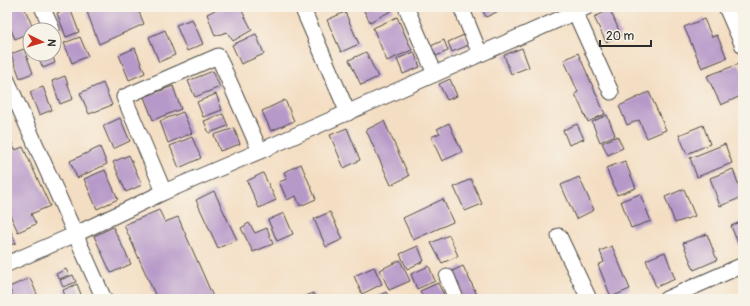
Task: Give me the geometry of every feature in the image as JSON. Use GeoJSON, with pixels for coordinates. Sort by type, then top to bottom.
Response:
{"type":"FeatureCollection","features":[{"type":"Feature","properties":{"kind":"street"},"geometry":{"type":"LineString","coordinates":[[42,7],[49,22]]}},
{"type":"Feature","properties":{"kind":"street"},"geometry":{"type":"LineString","coordinates":[[302,7],[348,113]]}},
{"type":"Feature","properties":{"kind":"street"},"geometry":{"type":"LineString","coordinates":[[406,7],[435,74]]}},
{"type":"Feature","properties":{"kind":"street"},"geometry":{"type":"LineString","coordinates":[[461,7],[480,54]]}},
{"type":"Feature","properties":{"kind":"street"},"geometry":{"type":"LineString","coordinates":[[726,7],[743,46]]}},
{"type":"Feature","properties":{"kind":"street"},"geometry":{"type":"LineString","coordinates":[[7,264],[76,234],[164,192],[348,113],[583,8],[611,92]]}},
{"type":"Feature","properties":{"kind":"street"},"geometry":{"type":"LineString","coordinates":[[164,192],[124,97],[218,56],[260,151]]}},
{"type":"Feature","properties":{"kind":"street"},"geometry":{"type":"LineString","coordinates":[[7,80],[104,299]]}},
{"type":"Feature","properties":{"kind":"street"},"geometry":{"type":"LineString","coordinates":[[559,236],[589,299]]}},
{"type":"Feature","properties":{"kind":"street"},"geometry":{"type":"LineString","coordinates":[[666,299],[743,264]]}},
{"type":"Feature","properties":{"kind":"street"},"geometry":{"type":"LineString","coordinates":[[447,277],[456,299]]}},
{"type":"Feature","properties":{"kind":"building"},"geometry":{"type":"Polygon","coordinates":[[[7,7],[24,7],[31,22],[22,22],[22,36],[15,39],[7,20],[7,7]]]}},
{"type":"Feature","properties":{"kind":"building"},"geometry":{"type":"Polygon","coordinates":[[[98,7],[137,7],[144,24],[99,44],[87,12],[98,7]]]}},
{"type":"Feature","properties":{"kind":"building"},"geometry":{"type":"Polygon","coordinates":[[[221,7],[240,7],[252,30],[233,41],[227,32],[215,36],[207,14],[221,7]]]}},
{"type":"Feature","properties":{"kind":"building"},"geometry":{"type":"Polygon","coordinates":[[[362,7],[392,7],[393,10],[370,22],[362,7]]]}},
{"type":"Feature","properties":{"kind":"building"},"geometry":{"type":"Polygon","coordinates":[[[481,7],[499,7],[501,10],[486,17],[481,7]]]}},
{"type":"Feature","properties":{"kind":"building"},"geometry":{"type":"Polygon","coordinates":[[[70,8],[79,32],[66,37],[62,22],[60,22],[57,13],[70,8]]]}},
{"type":"Feature","properties":{"kind":"building"},"geometry":{"type":"Polygon","coordinates":[[[610,10],[621,35],[606,42],[594,17],[610,10]]]}},
{"type":"Feature","properties":{"kind":"building"},"geometry":{"type":"Polygon","coordinates":[[[345,12],[359,44],[341,52],[327,20],[345,12]]]}},
{"type":"Feature","properties":{"kind":"building"},"geometry":{"type":"Polygon","coordinates":[[[397,17],[412,50],[387,61],[373,28],[397,17]]]}},
{"type":"Feature","properties":{"kind":"building"},"geometry":{"type":"Polygon","coordinates":[[[192,19],[203,44],[187,51],[176,25],[192,19]]]}},
{"type":"Feature","properties":{"kind":"building"},"geometry":{"type":"Polygon","coordinates":[[[704,19],[712,37],[717,35],[727,58],[702,68],[684,27],[704,19]]]}},
{"type":"Feature","properties":{"kind":"building"},"geometry":{"type":"Polygon","coordinates":[[[165,30],[175,55],[159,62],[149,37],[165,30]]]}},
{"type":"Feature","properties":{"kind":"building"},"geometry":{"type":"Polygon","coordinates":[[[256,34],[264,54],[241,64],[232,45],[256,34]]]}},
{"type":"Feature","properties":{"kind":"building"},"geometry":{"type":"Polygon","coordinates":[[[464,35],[469,45],[452,52],[448,42],[464,35]]]}},
{"type":"Feature","properties":{"kind":"building"},"geometry":{"type":"Polygon","coordinates":[[[80,37],[88,56],[72,63],[64,43],[80,37]]]}},
{"type":"Feature","properties":{"kind":"building"},"geometry":{"type":"Polygon","coordinates":[[[444,40],[448,51],[436,56],[431,46],[444,40]]]}},
{"type":"Feature","properties":{"kind":"building"},"geometry":{"type":"Polygon","coordinates":[[[135,48],[145,73],[129,80],[119,55],[135,48]]]}},
{"type":"Feature","properties":{"kind":"building"},"geometry":{"type":"Polygon","coordinates":[[[522,48],[529,67],[511,74],[504,55],[522,48]]]}},
{"type":"Feature","properties":{"kind":"building"},"geometry":{"type":"Polygon","coordinates":[[[22,50],[22,62],[29,62],[33,73],[20,78],[11,54],[22,50]]]}},
{"type":"Feature","properties":{"kind":"building"},"geometry":{"type":"Polygon","coordinates":[[[366,52],[378,77],[361,85],[349,60],[366,52]]]}},
{"type":"Feature","properties":{"kind":"building"},"geometry":{"type":"Polygon","coordinates":[[[414,52],[420,67],[403,74],[397,59],[414,52]]]}},
{"type":"Feature","properties":{"kind":"building"},"geometry":{"type":"Polygon","coordinates":[[[578,53],[605,114],[588,122],[575,94],[578,92],[564,60],[578,53]]]}},
{"type":"Feature","properties":{"kind":"building"},"geometry":{"type":"Polygon","coordinates":[[[40,62],[55,62],[55,63],[43,68],[40,62]]]}},
{"type":"Feature","properties":{"kind":"building"},"geometry":{"type":"Polygon","coordinates":[[[739,64],[743,73],[743,95],[721,105],[707,76],[739,64]]]}},
{"type":"Feature","properties":{"kind":"building"},"geometry":{"type":"Polygon","coordinates":[[[213,71],[220,87],[195,97],[188,81],[213,71]]]}},
{"type":"Feature","properties":{"kind":"building"},"geometry":{"type":"Polygon","coordinates":[[[65,76],[73,99],[60,104],[52,81],[65,76]]]}},
{"type":"Feature","properties":{"kind":"building"},"geometry":{"type":"Polygon","coordinates":[[[450,79],[457,96],[447,100],[439,84],[450,79]]]}},
{"type":"Feature","properties":{"kind":"building"},"geometry":{"type":"Polygon","coordinates":[[[103,83],[112,105],[89,114],[80,93],[103,83]]]}},
{"type":"Feature","properties":{"kind":"building"},"geometry":{"type":"Polygon","coordinates":[[[173,86],[181,109],[153,120],[144,97],[173,86]]]}},
{"type":"Feature","properties":{"kind":"building"},"geometry":{"type":"Polygon","coordinates":[[[43,87],[52,110],[39,115],[30,92],[43,87]]]}},
{"type":"Feature","properties":{"kind":"building"},"geometry":{"type":"Polygon","coordinates":[[[649,92],[666,130],[647,138],[639,120],[627,125],[619,106],[649,92]]]}},
{"type":"Feature","properties":{"kind":"building"},"geometry":{"type":"Polygon","coordinates":[[[216,94],[222,110],[203,117],[197,102],[216,94]]]}},
{"type":"Feature","properties":{"kind":"building"},"geometry":{"type":"Polygon","coordinates":[[[285,100],[294,121],[271,131],[262,111],[285,100]]]}},
{"type":"Feature","properties":{"kind":"building"},"geometry":{"type":"Polygon","coordinates":[[[183,112],[192,133],[168,143],[160,121],[183,112]]]}},
{"type":"Feature","properties":{"kind":"building"},"geometry":{"type":"Polygon","coordinates":[[[223,114],[228,126],[209,133],[204,121],[223,114]]]}},
{"type":"Feature","properties":{"kind":"building"},"geometry":{"type":"Polygon","coordinates":[[[607,115],[615,135],[600,142],[592,122],[607,115]]]}},
{"type":"Feature","properties":{"kind":"building"},"geometry":{"type":"Polygon","coordinates":[[[120,118],[130,141],[113,149],[103,126],[120,118]]]}},
{"type":"Feature","properties":{"kind":"building"},"geometry":{"type":"Polygon","coordinates":[[[384,121],[409,176],[391,185],[366,130],[384,121]]]}},
{"type":"Feature","properties":{"kind":"building"},"geometry":{"type":"Polygon","coordinates":[[[449,123],[462,152],[442,161],[431,137],[440,133],[437,129],[449,123]]]}},
{"type":"Feature","properties":{"kind":"building"},"geometry":{"type":"Polygon","coordinates":[[[577,124],[584,139],[569,145],[563,130],[577,124]]]}},
{"type":"Feature","properties":{"kind":"building"},"geometry":{"type":"Polygon","coordinates":[[[703,125],[710,144],[687,154],[679,135],[703,125]]]}},
{"type":"Feature","properties":{"kind":"building"},"geometry":{"type":"Polygon","coordinates":[[[234,128],[240,144],[220,151],[214,135],[234,128]]]}},
{"type":"Feature","properties":{"kind":"building"},"geometry":{"type":"Polygon","coordinates":[[[347,128],[360,160],[344,168],[330,135],[347,128]]]}},
{"type":"Feature","properties":{"kind":"building"},"geometry":{"type":"Polygon","coordinates":[[[617,136],[623,148],[608,155],[602,143],[617,136]]]}},
{"type":"Feature","properties":{"kind":"building"},"geometry":{"type":"Polygon","coordinates":[[[192,137],[201,158],[179,168],[170,146],[192,137]]]}},
{"type":"Feature","properties":{"kind":"building"},"geometry":{"type":"Polygon","coordinates":[[[10,138],[15,150],[23,147],[50,206],[31,214],[36,224],[18,232],[7,208],[7,140],[10,138]]]}},
{"type":"Feature","properties":{"kind":"building"},"geometry":{"type":"Polygon","coordinates":[[[725,144],[732,163],[697,177],[690,158],[725,144]]]}},
{"type":"Feature","properties":{"kind":"building"},"geometry":{"type":"Polygon","coordinates":[[[100,147],[107,164],[77,178],[70,161],[100,147]]]}},
{"type":"Feature","properties":{"kind":"building"},"geometry":{"type":"Polygon","coordinates":[[[129,155],[142,185],[126,192],[113,162],[129,155]]]}},
{"type":"Feature","properties":{"kind":"building"},"geometry":{"type":"Polygon","coordinates":[[[625,161],[636,188],[617,195],[606,168],[625,161]]]}},
{"type":"Feature","properties":{"kind":"building"},"geometry":{"type":"Polygon","coordinates":[[[301,164],[316,199],[300,206],[296,196],[287,200],[279,182],[287,179],[284,172],[301,164]]]}},
{"type":"Feature","properties":{"kind":"building"},"geometry":{"type":"Polygon","coordinates":[[[733,169],[743,197],[720,206],[710,178],[733,169]]]}},
{"type":"Feature","properties":{"kind":"building"},"geometry":{"type":"Polygon","coordinates":[[[105,170],[118,199],[97,209],[84,179],[105,170]]]}},
{"type":"Feature","properties":{"kind":"building"},"geometry":{"type":"Polygon","coordinates":[[[263,173],[276,200],[259,208],[247,181],[263,173]]]}},
{"type":"Feature","properties":{"kind":"building"},"geometry":{"type":"Polygon","coordinates":[[[579,177],[594,210],[576,219],[561,185],[579,177]]]}},
{"type":"Feature","properties":{"kind":"building"},"geometry":{"type":"Polygon","coordinates":[[[471,179],[482,204],[465,211],[454,187],[471,179]]]}},
{"type":"Feature","properties":{"kind":"building"},"geometry":{"type":"Polygon","coordinates":[[[684,189],[695,216],[675,223],[665,197],[684,189]]]}},
{"type":"Feature","properties":{"kind":"building"},"geometry":{"type":"Polygon","coordinates":[[[214,191],[237,240],[218,248],[196,200],[214,191]]]}},
{"type":"Feature","properties":{"kind":"building"},"geometry":{"type":"Polygon","coordinates":[[[640,194],[651,221],[631,228],[621,201],[640,194]]]}},
{"type":"Feature","properties":{"kind":"building"},"geometry":{"type":"Polygon","coordinates":[[[443,199],[453,222],[413,240],[403,218],[443,199]]]}},
{"type":"Feature","properties":{"kind":"building"},"geometry":{"type":"Polygon","coordinates":[[[159,210],[165,222],[178,217],[214,299],[157,299],[124,225],[159,210]]]}},
{"type":"Feature","properties":{"kind":"building"},"geometry":{"type":"Polygon","coordinates":[[[330,212],[343,239],[326,247],[314,219],[330,212]]]}},
{"type":"Feature","properties":{"kind":"building"},"geometry":{"type":"Polygon","coordinates":[[[284,213],[293,234],[277,241],[268,220],[284,213]]]}},
{"type":"Feature","properties":{"kind":"building"},"geometry":{"type":"Polygon","coordinates":[[[743,221],[743,256],[731,226],[743,221]]]}},
{"type":"Feature","properties":{"kind":"building"},"geometry":{"type":"Polygon","coordinates":[[[7,222],[16,243],[7,246],[7,222]]]}},
{"type":"Feature","properties":{"kind":"building"},"geometry":{"type":"Polygon","coordinates":[[[249,223],[255,233],[267,228],[273,244],[253,252],[241,228],[249,223]]]}},
{"type":"Feature","properties":{"kind":"building"},"geometry":{"type":"Polygon","coordinates":[[[113,227],[131,264],[111,273],[94,236],[113,227]]]}},
{"type":"Feature","properties":{"kind":"building"},"geometry":{"type":"Polygon","coordinates":[[[707,234],[717,260],[694,270],[683,243],[707,234]]]}},
{"type":"Feature","properties":{"kind":"building"},"geometry":{"type":"Polygon","coordinates":[[[449,235],[458,256],[442,263],[431,243],[449,235]]]}},
{"type":"Feature","properties":{"kind":"building"},"geometry":{"type":"Polygon","coordinates":[[[418,246],[424,261],[407,269],[400,254],[418,246]]]}},
{"type":"Feature","properties":{"kind":"building"},"geometry":{"type":"Polygon","coordinates":[[[612,246],[630,289],[611,297],[598,265],[604,262],[600,251],[612,246]]]}},
{"type":"Feature","properties":{"kind":"building"},"geometry":{"type":"Polygon","coordinates":[[[665,252],[675,279],[656,287],[646,260],[665,252]]]}},
{"type":"Feature","properties":{"kind":"building"},"geometry":{"type":"Polygon","coordinates":[[[400,260],[410,281],[389,290],[380,270],[400,260]]]}},
{"type":"Feature","properties":{"kind":"building"},"geometry":{"type":"Polygon","coordinates":[[[429,266],[435,281],[417,289],[411,274],[429,266]]]}},
{"type":"Feature","properties":{"kind":"building"},"geometry":{"type":"Polygon","coordinates":[[[463,266],[479,299],[462,299],[450,272],[463,266]]]}},
{"type":"Feature","properties":{"kind":"building"},"geometry":{"type":"Polygon","coordinates":[[[374,267],[382,284],[362,294],[354,276],[374,267]]]}},
{"type":"Feature","properties":{"kind":"building"},"geometry":{"type":"Polygon","coordinates":[[[66,269],[69,275],[59,279],[56,274],[66,269]]]}},
{"type":"Feature","properties":{"kind":"building"},"geometry":{"type":"Polygon","coordinates":[[[73,275],[76,282],[63,287],[60,280],[73,275]]]}},
{"type":"Feature","properties":{"kind":"building"},"geometry":{"type":"Polygon","coordinates":[[[30,278],[39,299],[14,299],[9,287],[30,278]]]}},
{"type":"Feature","properties":{"kind":"building"},"geometry":{"type":"Polygon","coordinates":[[[438,283],[446,299],[424,299],[420,291],[438,283]]]}},
{"type":"Feature","properties":{"kind":"building"},"geometry":{"type":"Polygon","coordinates":[[[77,284],[82,297],[78,299],[66,299],[63,290],[77,284]]]}},
{"type":"Feature","properties":{"kind":"building"},"geometry":{"type":"Polygon","coordinates":[[[386,292],[390,299],[371,299],[386,292]]]}},
{"type":"Feature","properties":{"kind":"building"},"geometry":{"type":"Polygon","coordinates":[[[313,293],[316,299],[299,299],[313,293]]]}}]}
